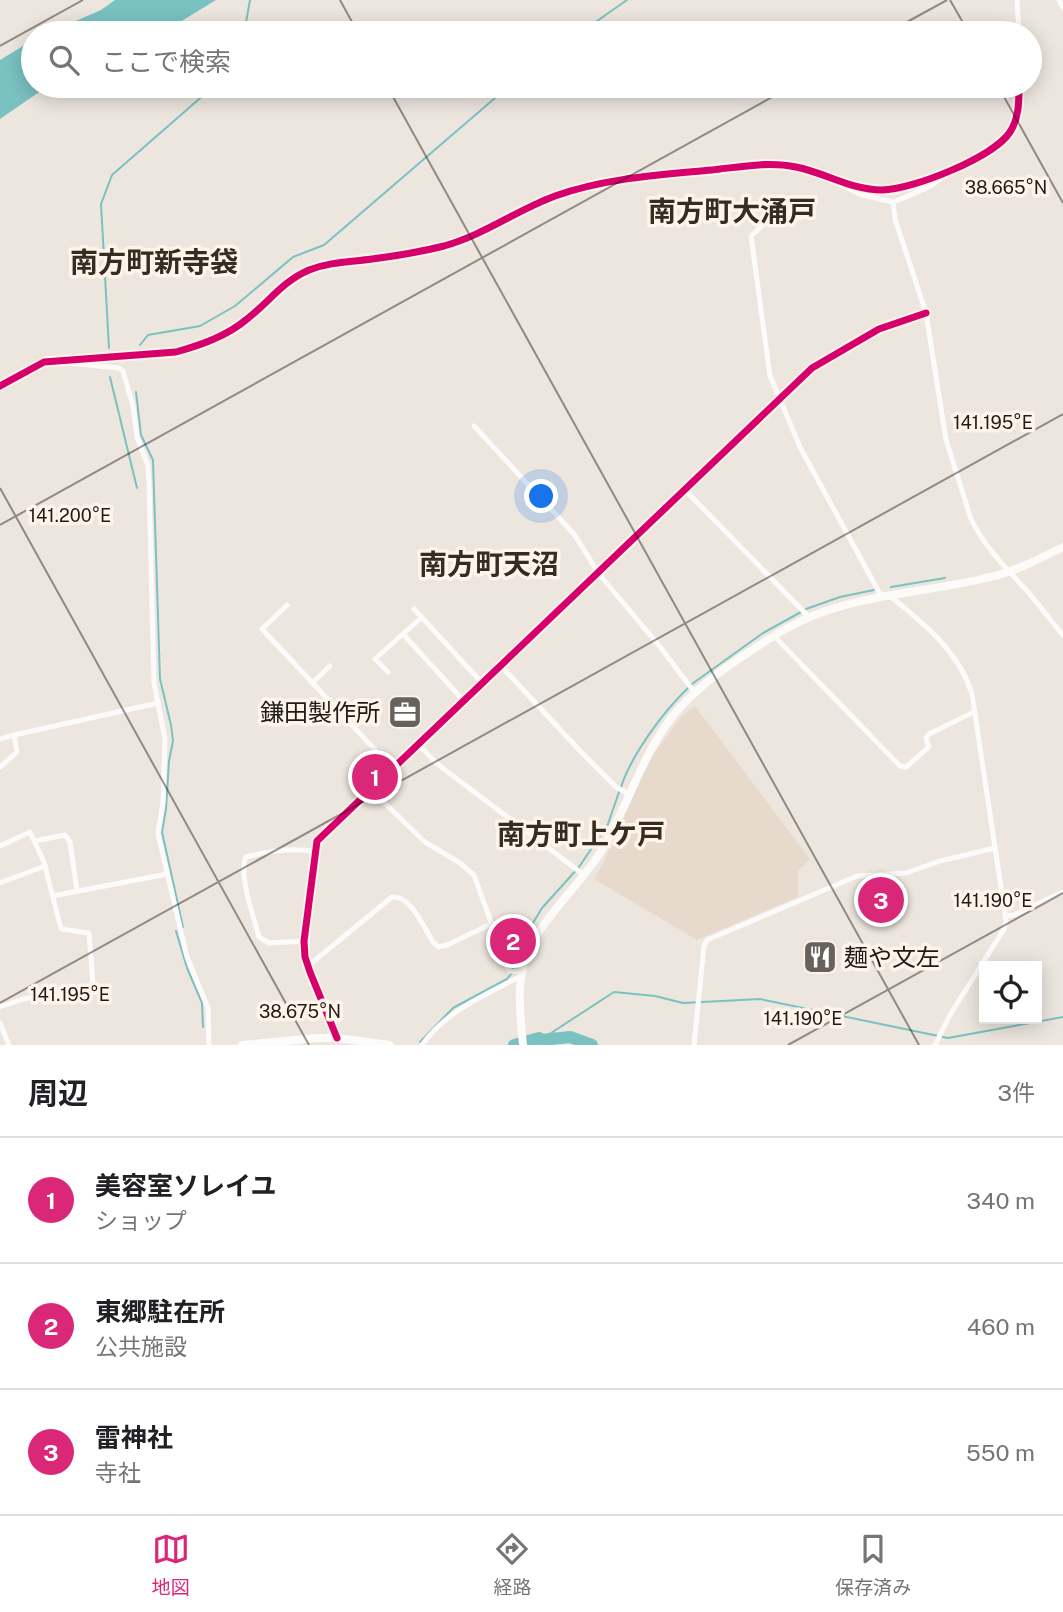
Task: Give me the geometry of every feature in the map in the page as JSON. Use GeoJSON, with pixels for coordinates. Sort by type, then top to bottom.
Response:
{"type":"FeatureCollection","features":[{"type":"Feature","properties":{"kind":"street"},"geometry":{"type":"LineString","coordinates":[[1017,0],[1018,21]]}},
{"type":"Feature","properties":{"kind":"street"},"geometry":{"type":"LineString","coordinates":[[1059,0],[1063,8]]}},
{"type":"Feature","properties":{"kind":"street"},"geometry":{"type":"LineString","coordinates":[[0,386],[44,362],[176,352],[194,347],[239,325],[285,284],[310,270],[332,263],[401,256],[448,245],[530,206],[583,188],[764,165],[796,167],[860,188],[885,190],[911,185],[945,173],[1005,138],[1018,114],[1019,98]]}},
{"type":"Feature","properties":{"kind":"street"},"geometry":{"type":"LineString","coordinates":[[834,180],[850,190],[893,202],[940,180],[945,173]]}},
{"type":"Feature","properties":{"kind":"street"},"geometry":{"type":"LineString","coordinates":[[893,202],[895,219],[926,313],[946,439],[962,495],[977,531],[1007,572],[1063,635]]}},
{"type":"Feature","properties":{"kind":"street"},"geometry":{"type":"LineString","coordinates":[[802,217],[764,224],[751,236],[770,376],[801,449],[880,593],[890,596],[943,644],[961,666],[972,694],[1006,916],[1004,929],[937,1039]]}},
{"type":"Feature","properties":{"kind":"street"},"geometry":{"type":"LineString","coordinates":[[343,1041],[308,966],[304,941],[317,841],[821,361],[879,329],[926,313]]}},
{"type":"Feature","properties":{"kind":"street"},"geometry":{"type":"LineString","coordinates":[[61,360],[119,368],[125,374],[137,437],[148,466],[153,672],[165,738],[163,802],[158,834],[187,957],[208,1008],[209,1045]]}},
{"type":"Feature","properties":{"kind":"street"},"geometry":{"type":"LineString","coordinates":[[474,426],[574,534],[599,574],[692,688]]}},
{"type":"Feature","properties":{"kind":"street"},"geometry":{"type":"LineString","coordinates":[[686,491],[805,613]]}},
{"type":"Feature","properties":{"kind":"street"},"geometry":{"type":"LineString","coordinates":[[422,1045],[440,1024],[458,1010],[516,973],[536,934],[579,871],[604,846],[623,791],[692,688],[717,674],[805,613],[1007,572],[1063,547]]}},
{"type":"Feature","properties":{"kind":"street"},"geometry":{"type":"LineString","coordinates":[[287,605],[262,629],[393,769]]}},
{"type":"Feature","properties":{"kind":"street"},"geometry":{"type":"LineString","coordinates":[[414,609],[482,684]]}},
{"type":"Feature","properties":{"kind":"street"},"geometry":{"type":"LineString","coordinates":[[388,672],[375,659],[422,617]]}},
{"type":"Feature","properties":{"kind":"street"},"geometry":{"type":"LineString","coordinates":[[403,634],[464,701]]}},
{"type":"Feature","properties":{"kind":"street"},"geometry":{"type":"LineString","coordinates":[[774,636],[900,766],[906,767],[929,747],[926,738],[929,734],[974,712]]}},
{"type":"Feature","properties":{"kind":"street"},"geometry":{"type":"LineString","coordinates":[[313,682],[330,666]]}},
{"type":"Feature","properties":{"kind":"street"},"geometry":{"type":"LineString","coordinates":[[501,666],[623,791]]}},
{"type":"Feature","properties":{"kind":"street"},"geometry":{"type":"LineString","coordinates":[[0,739],[158,704]]}},
{"type":"Feature","properties":{"kind":"street"},"geometry":{"type":"LineString","coordinates":[[0,767],[17,752],[14,735]]}},
{"type":"Feature","properties":{"kind":"street"},"geometry":{"type":"LineString","coordinates":[[418,744],[436,764],[579,871]]}},
{"type":"Feature","properties":{"kind":"street"},"geometry":{"type":"LineString","coordinates":[[371,790],[425,842],[460,863],[474,875],[503,957],[516,973],[523,1042]]}},
{"type":"Feature","properties":{"kind":"street"},"geometry":{"type":"LineString","coordinates":[[0,846],[30,832],[45,866],[61,929],[89,933],[93,985],[23,999],[0,1007]]}},
{"type":"Feature","properties":{"kind":"street"},"geometry":{"type":"LineString","coordinates":[[35,841],[65,835],[70,842],[77,891]]}},
{"type":"Feature","properties":{"kind":"street"},"geometry":{"type":"LineString","coordinates":[[694,1045],[704,946],[707,940],[857,876],[906,873],[940,861],[995,848]]}},
{"type":"Feature","properties":{"kind":"street"},"geometry":{"type":"LineString","coordinates":[[304,941],[268,943],[259,937],[244,862],[246,857],[256,854],[306,850],[316,852]]}},
{"type":"Feature","properties":{"kind":"street"},"geometry":{"type":"LineString","coordinates":[[0,883],[45,866]]}},
{"type":"Feature","properties":{"kind":"street"},"geometry":{"type":"LineString","coordinates":[[54,896],[167,874]]}},
{"type":"Feature","properties":{"kind":"street"},"geometry":{"type":"LineString","coordinates":[[1006,916],[1014,915],[1063,892]]}},
{"type":"Feature","properties":{"kind":"street"},"geometry":{"type":"LineString","coordinates":[[308,966],[377,906],[392,897],[399,897],[407,902],[439,947],[493,923]]}},
{"type":"Feature","properties":{"kind":"street"},"geometry":{"type":"LineString","coordinates":[[0,1023],[9,1045]]}},
{"type":"Feature","properties":{"kind":"street"},"geometry":{"type":"LineString","coordinates":[[242,1045],[300,1038],[390,1045]]}},
{"type":"Feature","properties":{"kind":"shaded area"},"geometry":{"type":"Polygon","coordinates":[[[695,706],[810,859],[798,871],[798,897],[697,940],[594,879],[646,764],[682,716],[695,706]]]}},
{"type":"Feature","properties":{"kind":"water"},"geometry":{"type":"Polygon","coordinates":[[[115,0],[216,0],[182,21],[76,21],[101,10],[115,0]]]}},
{"type":"Feature","properties":{"kind":"water"},"geometry":{"type":"Polygon","coordinates":[[[21,47],[21,98],[31,98],[0,119],[0,60],[21,47]]]}},
{"type":"Feature","properties":{"kind":"waterway"},"geometry":{"type":"LineString","coordinates":[[246,21],[250,0]]}},
{"type":"Feature","properties":{"kind":"waterway"},"geometry":{"type":"LineString","coordinates":[[597,21],[627,0]]}},
{"type":"Feature","properties":{"kind":"waterway"},"geometry":{"type":"LineString","coordinates":[[109,348],[101,204],[112,175],[200,98]]}},
{"type":"Feature","properties":{"kind":"waterway"},"geometry":{"type":"LineString","coordinates":[[140,345],[148,335],[200,326],[235,306],[293,257],[324,245],[495,98]]}},
{"type":"Feature","properties":{"kind":"waterway"},"geometry":{"type":"LineString","coordinates":[[110,377],[137,488]]}},
{"type":"Feature","properties":{"kind":"waterway"},"geometry":{"type":"LineString","coordinates":[[136,392],[141,435],[153,460],[160,679],[173,741],[162,832],[183,927]]}},
{"type":"Feature","properties":{"kind":"waterway"},"geometry":{"type":"LineString","coordinates":[[891,587],[945,578]]}},
{"type":"Feature","properties":{"kind":"waterway"},"geometry":{"type":"LineString","coordinates":[[806,609],[840,597],[874,590]]}},
{"type":"Feature","properties":{"kind":"waterway"},"geometry":{"type":"LineString","coordinates":[[692,684],[763,633],[801,612]]}},
{"type":"Feature","properties":{"kind":"waterway"},"geometry":{"type":"LineString","coordinates":[[621,787],[649,734],[688,688]]}},
{"type":"Feature","properties":{"kind":"waterway"},"geometry":{"type":"LineString","coordinates":[[420,1042],[453,1008],[507,979],[511,974],[521,943],[542,908],[579,867],[608,824],[619,792]]}},
{"type":"Feature","properties":{"kind":"waterway"},"geometry":{"type":"LineString","coordinates":[[176,931],[187,968],[202,1003],[203,1027]]}},
{"type":"Feature","properties":{"kind":"waterway"},"geometry":{"type":"LineString","coordinates":[[539,1038],[548,1035],[614,992],[655,996],[683,1003],[760,999],[948,1038],[1063,1017]]}},
{"type":"Feature","properties":{"kind":"waterway"},"geometry":{"type":"LineString","coordinates":[[514,1045],[539,1038],[570,1037],[592,1045]]}},
{"type":"Feature","properties":{"kind":"cycle path"},"geometry":{"type":"LineString","coordinates":[[0,386],[44,362],[176,352],[195,346],[239,325],[284,286],[309,270],[444,246],[473,236],[555,196],[593,185],[653,176],[786,165],[871,189],[895,189],[951,170],[1001,142],[1015,121],[1019,98]]}},
{"type":"Feature","properties":{"kind":"cycle path"},"geometry":{"type":"LineString","coordinates":[[337,1038],[305,957],[304,941],[317,841],[812,368],[879,329],[926,313]]}},
{"type":"Feature","properties":{"kind":"place","name":"鎌田製作所"},"geometry":{"type":"Point","coordinates":[405,712]}},
{"type":"Feature","properties":{"kind":"place","name":"美容室ソレイユ"},"geometry":{"type":"Point","coordinates":[375,777]}},
{"type":"Feature","properties":{"kind":"place","name":"雷神社"},"geometry":{"type":"Point","coordinates":[881,900]}},
{"type":"Feature","properties":{"kind":"place","name":"東郷駐在所"},"geometry":{"type":"Point","coordinates":[513,941]}},
{"type":"Feature","properties":{"kind":"place","name":"麺や文左"},"geometry":{"type":"Point","coordinates":[820,957]}},
{"type":"Feature","properties":{"kind":"district","name":"南方町大涌戸"},"geometry":{"type":"Point","coordinates":[732,210]}},
{"type":"Feature","properties":{"kind":"district","name":"南方町新寺袋"},"geometry":{"type":"Point","coordinates":[154,261]}},
{"type":"Feature","properties":{"kind":"district","name":"南方町天沼"},"geometry":{"type":"Point","coordinates":[489,563]}},
{"type":"Feature","properties":{"kind":"district","name":"南方町上ケ戸"},"geometry":{"type":"Point","coordinates":[581,833]}}]}
